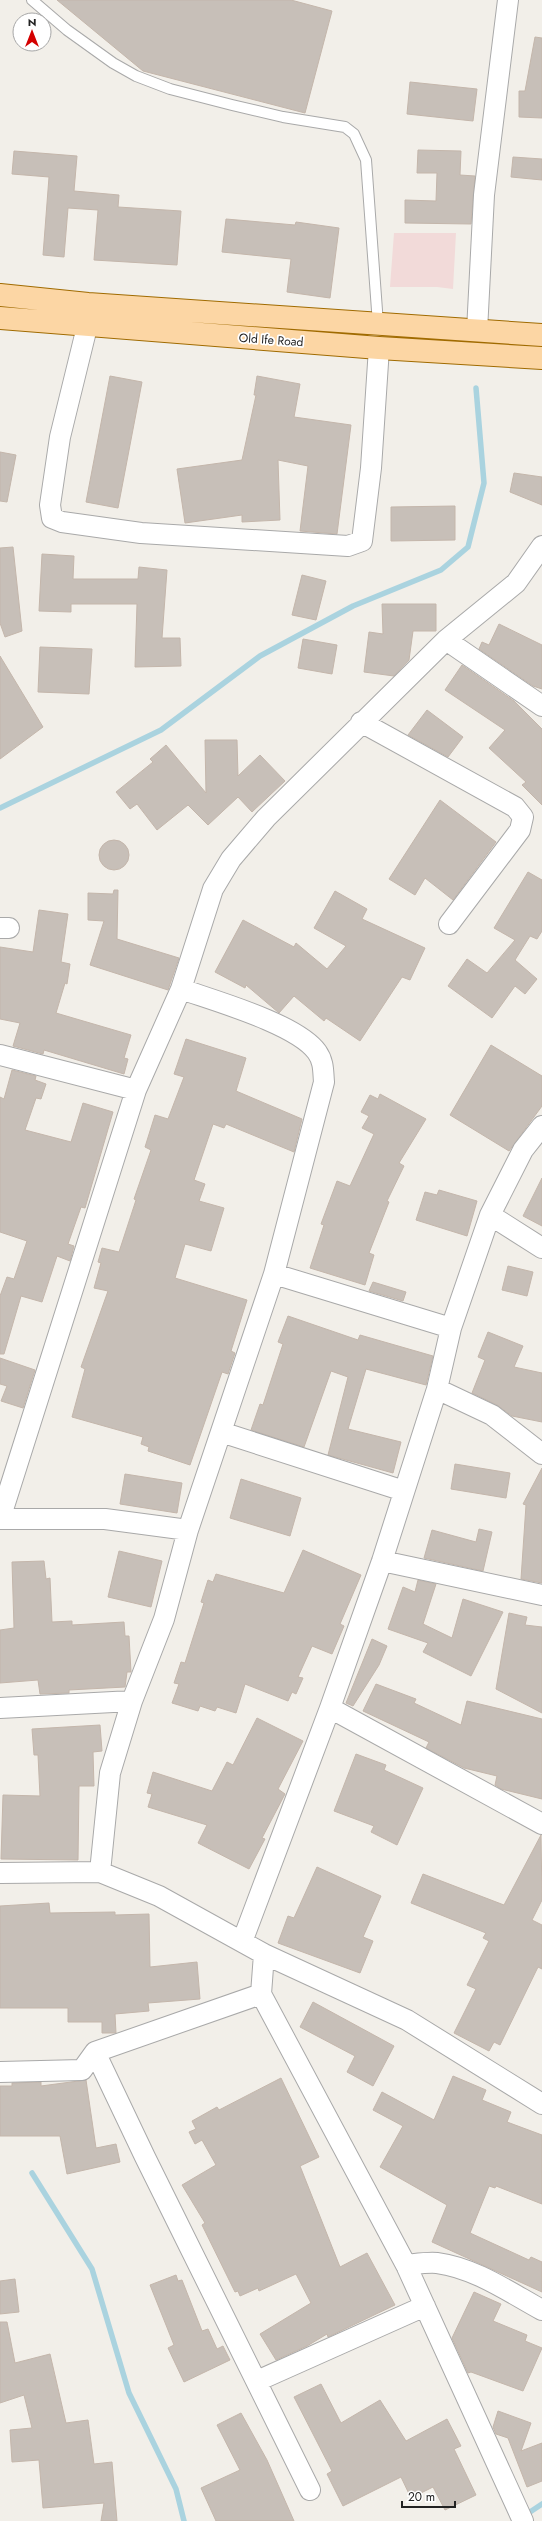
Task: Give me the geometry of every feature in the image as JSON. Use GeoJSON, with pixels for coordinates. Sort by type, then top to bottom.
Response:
{"type":"FeatureCollection","features":[{"type":"Feature","properties":{"kind":"main road","name":"Old Ife Road"},"geometry":{"type":"LineString","coordinates":[[0,295],[477,332],[542,335]]}},
{"type":"Feature","properties":{"kind":"main road","name":"Old Ife Road"},"geometry":{"type":"LineString","coordinates":[[0,318],[87,327],[542,358]]}},
{"type":"Feature","properties":{"kind":"street"},"geometry":{"type":"LineString","coordinates":[[477,332],[484,195],[508,0]]}},
{"type":"Feature","properties":{"kind":"street"},"geometry":{"type":"LineString","coordinates":[[87,327],[60,437],[50,506],[52,518],[62,522],[141,533],[348,546],[362,541],[371,468],[379,348]]}},
{"type":"Feature","properties":{"kind":"street"},"geometry":{"type":"LineString","coordinates":[[188,1530],[105,1519],[0,1519],[136,1090],[181,988],[213,889],[231,859],[266,818],[361,722],[446,640],[516,583],[542,546]]}},
{"type":"Feature","properties":{"kind":"street"},"geometry":{"type":"LineString","coordinates":[[446,640],[542,706]]}},
{"type":"Feature","properties":{"kind":"street"},"geometry":{"type":"LineString","coordinates":[[361,722],[515,807],[523,817],[520,830],[449,924]]}},
{"type":"Feature","properties":{"kind":"street"},"geometry":{"type":"LineString","coordinates":[[100,1872],[110,1773],[132,1702],[164,1619],[188,1530],[274,1274],[321,1100],[323,1065],[317,1052],[300,1036],[264,1019],[181,988]]}},
{"type":"Feature","properties":{"kind":"street"},"geometry":{"type":"LineString","coordinates":[[0,1055],[136,1090]]}},
{"type":"Feature","properties":{"kind":"street"},"geometry":{"type":"LineString","coordinates":[[242,1942],[330,1708],[382,1561],[437,1389],[451,1328],[490,1215],[523,1150],[542,1126]]}},
{"type":"Feature","properties":{"kind":"street"},"geometry":{"type":"LineString","coordinates":[[490,1215],[542,1248]]}},
{"type":"Feature","properties":{"kind":"street"},"geometry":{"type":"LineString","coordinates":[[274,1274],[451,1328]]}},
{"type":"Feature","properties":{"kind":"street"},"geometry":{"type":"LineString","coordinates":[[437,1389],[492,1415],[542,1454]]}},
{"type":"Feature","properties":{"kind":"street"},"geometry":{"type":"LineString","coordinates":[[221,1432],[404,1491]]}},
{"type":"Feature","properties":{"kind":"street"},"geometry":{"type":"LineString","coordinates":[[382,1561],[542,1595]]}},
{"type":"Feature","properties":{"kind":"street"},"geometry":{"type":"LineString","coordinates":[[0,1708],[132,1702]]}},
{"type":"Feature","properties":{"kind":"street"},"geometry":{"type":"LineString","coordinates":[[330,1708],[542,1824]]}},
{"type":"Feature","properties":{"kind":"street"},"geometry":{"type":"LineString","coordinates":[[0,1873],[100,1872],[158,1896],[264,1954],[407,2020],[542,2104]]}},
{"type":"Feature","properties":{"kind":"street"},"geometry":{"type":"LineString","coordinates":[[264,1954],[261,1994],[406,2265],[523,2520]]}},
{"type":"Feature","properties":{"kind":"street"},"geometry":{"type":"LineString","coordinates":[[0,2072],[82,2070],[96,2052],[261,1994]]}},
{"type":"Feature","properties":{"kind":"street"},"geometry":{"type":"LineString","coordinates":[[96,2052],[145,2158],[310,2490]]}},
{"type":"Feature","properties":{"kind":"street"},"geometry":{"type":"LineString","coordinates":[[406,2265],[436,2263],[456,2267],[476,2274],[542,2310]]}},
{"type":"Feature","properties":{"kind":"street"},"geometry":{"type":"LineString","coordinates":[[257,2381],[426,2306]]}},
{"type":"Feature","properties":{"kind":"lane"},"geometry":{"type":"LineString","coordinates":[[32,0],[67,30],[113,64],[136,76],[170,89],[232,105],[283,117],[345,127],[354,134],[366,160],[378,324]]}},
{"type":"Feature","properties":{"kind":"shaded area"},"geometry":{"type":"Polygon","coordinates":[[[394,233],[456,233],[453,289],[437,287],[390,287],[394,233]]]}},
{"type":"Feature","properties":{"kind":"building"},"geometry":{"type":"Polygon","coordinates":[[[57,0],[291,0],[332,11],[305,113],[143,71],[57,0]]]}},
{"type":"Feature","properties":{"kind":"building"},"geometry":{"type":"Polygon","coordinates":[[[535,37],[542,38],[542,118],[519,117],[519,91],[525,91],[535,37]]]}},
{"type":"Feature","properties":{"kind":"building"},"geometry":{"type":"Polygon","coordinates":[[[410,82],[477,89],[473,121],[407,114],[410,82]]]}},
{"type":"Feature","properties":{"kind":"building"},"geometry":{"type":"Polygon","coordinates":[[[418,150],[461,151],[460,175],[475,176],[471,224],[405,223],[405,200],[436,201],[437,173],[417,173],[418,150]]]}},
{"type":"Feature","properties":{"kind":"building"},"geometry":{"type":"Polygon","coordinates":[[[14,151],[77,156],[74,191],[119,195],[118,207],[181,211],[177,265],[94,260],[98,210],[68,208],[64,257],[43,255],[49,177],[12,174],[14,151]]]}},
{"type":"Feature","properties":{"kind":"building"},"geometry":{"type":"Polygon","coordinates":[[[513,157],[542,159],[542,180],[511,177],[513,157]]]}},
{"type":"Feature","properties":{"kind":"building"},"geometry":{"type":"Polygon","coordinates":[[[226,219],[295,225],[296,222],[339,228],[330,298],[287,292],[291,259],[222,252],[226,219]]]}},
{"type":"Feature","properties":{"kind":"building"},"geometry":{"type":"Polygon","coordinates":[[[110,376],[142,382],[118,508],[86,502],[110,376]]]}},
{"type":"Feature","properties":{"kind":"building"},"geometry":{"type":"Polygon","coordinates":[[[257,376],[300,384],[294,417],[351,425],[337,534],[300,531],[308,466],[278,460],[280,520],[242,522],[242,515],[185,523],[177,469],[242,460],[256,395],[254,395],[257,376]]]}},
{"type":"Feature","properties":{"kind":"building"},"geometry":{"type":"Polygon","coordinates":[[[0,452],[16,455],[7,502],[0,501],[0,452]]]}},
{"type":"Feature","properties":{"kind":"building"},"geometry":{"type":"Polygon","coordinates":[[[514,473],[542,477],[542,505],[510,492],[514,473]]]}},
{"type":"Feature","properties":{"kind":"building"},"geometry":{"type":"Polygon","coordinates":[[[455,506],[455,540],[391,541],[391,507],[455,506]]]}},
{"type":"Feature","properties":{"kind":"building"},"geometry":{"type":"Polygon","coordinates":[[[13,547],[22,631],[5,637],[0,623],[0,548],[13,547]]]}},
{"type":"Feature","properties":{"kind":"building"},"geometry":{"type":"Polygon","coordinates":[[[42,554],[74,556],[73,579],[138,579],[139,567],[167,570],[162,638],[180,638],[181,666],[135,667],[137,604],[71,604],[71,612],[39,611],[42,554]]]}},
{"type":"Feature","properties":{"kind":"building"},"geometry":{"type":"Polygon","coordinates":[[[302,575],[326,581],[316,620],[292,615],[302,575]]]}},
{"type":"Feature","properties":{"kind":"building"},"geometry":{"type":"Polygon","coordinates":[[[382,604],[436,604],[436,631],[413,631],[409,660],[394,676],[364,672],[369,632],[383,634],[382,604]]]}},
{"type":"Feature","properties":{"kind":"building"},"geometry":{"type":"Polygon","coordinates":[[[499,624],[542,645],[542,689],[533,686],[479,649],[482,642],[489,645],[499,624]]]}},
{"type":"Feature","properties":{"kind":"building"},"geometry":{"type":"Polygon","coordinates":[[[303,639],[337,645],[332,674],[298,668],[303,639]]]}},
{"type":"Feature","properties":{"kind":"building"},"geometry":{"type":"Polygon","coordinates":[[[40,647],[92,649],[89,694],[38,692],[40,647]]]}},
{"type":"Feature","properties":{"kind":"building"},"geometry":{"type":"Polygon","coordinates":[[[0,656],[43,727],[0,759],[0,656]]]}},
{"type":"Feature","properties":{"kind":"building"},"geometry":{"type":"Polygon","coordinates":[[[462,665],[514,701],[542,729],[542,805],[522,785],[526,782],[489,748],[505,730],[445,690],[462,665]]]}},
{"type":"Feature","properties":{"kind":"building"},"geometry":{"type":"Polygon","coordinates":[[[427,710],[463,737],[448,757],[408,735],[427,710]]]}},
{"type":"Feature","properties":{"kind":"building"},"geometry":{"type":"Polygon","coordinates":[[[205,740],[237,740],[238,776],[260,755],[285,781],[252,812],[238,797],[208,825],[188,805],[157,830],[137,804],[130,809],[116,792],[153,762],[150,759],[166,745],[206,793],[205,740]]]}},
{"type":"Feature","properties":{"kind":"building"},"geometry":{"type":"Polygon","coordinates":[[[440,800],[496,842],[453,900],[425,878],[415,895],[389,879],[440,800]]]}},
{"type":"Feature","properties":{"kind":"building"},"geometry":{"type":"Polygon","coordinates":[[[114,840],[125,844],[129,855],[125,866],[114,870],[103,866],[99,855],[103,844],[114,840]]]}},
{"type":"Feature","properties":{"kind":"building"},"geometry":{"type":"Polygon","coordinates":[[[528,872],[542,880],[542,931],[537,939],[530,936],[515,960],[537,979],[525,994],[515,986],[492,1018],[448,986],[467,959],[487,973],[515,940],[494,928],[528,872]]]}},
{"type":"Feature","properties":{"kind":"building"},"geometry":{"type":"Polygon","coordinates":[[[114,890],[118,890],[117,939],[179,958],[168,990],[90,965],[104,921],[88,920],[88,893],[113,894],[114,890]]]}},
{"type":"Feature","properties":{"kind":"building"},"geometry":{"type":"Polygon","coordinates":[[[335,891],[367,909],[362,919],[425,948],[410,980],[402,977],[360,1041],[326,1018],[324,1021],[294,996],[279,1013],[246,985],[245,988],[215,972],[243,920],[294,947],[296,943],[327,969],[346,946],[314,928],[335,891]]]}},
{"type":"Feature","properties":{"kind":"building"},"geometry":{"type":"Polygon","coordinates":[[[39,910],[68,914],[61,962],[70,964],[67,984],[65,983],[56,1013],[131,1035],[124,1058],[128,1059],[124,1074],[44,1050],[43,1054],[13,1046],[20,1023],[0,1019],[0,947],[33,952],[39,910]]]}},
{"type":"Feature","properties":{"kind":"building"},"geometry":{"type":"Polygon","coordinates":[[[186,1039],[246,1058],[236,1091],[302,1119],[294,1152],[226,1124],[224,1128],[213,1124],[194,1180],[205,1184],[199,1201],[224,1208],[211,1251],[185,1244],[175,1278],[247,1300],[231,1351],[235,1353],[228,1374],[222,1372],[190,1465],[148,1451],[149,1447],[141,1444],[143,1437],[72,1417],[85,1369],[81,1367],[108,1291],[94,1288],[101,1263],[98,1262],[102,1248],[119,1252],[136,1200],[134,1199],[151,1150],[145,1147],[155,1115],[168,1119],[184,1077],[174,1074],[186,1039]]]}},
{"type":"Feature","properties":{"kind":"building"},"geometry":{"type":"Polygon","coordinates":[[[491,1045],[542,1076],[542,1106],[509,1151],[450,1115],[491,1045]]]}},
{"type":"Feature","properties":{"kind":"building"},"geometry":{"type":"Polygon","coordinates":[[[12,1070],[36,1076],[35,1080],[46,1084],[41,1099],[36,1098],[25,1130],[71,1142],[83,1103],[113,1112],[85,1208],[81,1207],[68,1244],[74,1246],[70,1261],[57,1256],[42,1302],[21,1296],[4,1354],[0,1354],[0,1296],[7,1277],[14,1279],[27,1241],[0,1232],[0,1097],[4,1099],[12,1070]]]}},
{"type":"Feature","properties":{"kind":"building"},"geometry":{"type":"Polygon","coordinates":[[[380,1094],[426,1119],[399,1163],[404,1166],[387,1201],[389,1202],[369,1253],[374,1255],[365,1285],[310,1268],[324,1225],[321,1224],[337,1181],[350,1186],[374,1134],[362,1128],[369,1116],[361,1112],[370,1095],[378,1099],[380,1094]]]}},
{"type":"Feature","properties":{"kind":"building"},"geometry":{"type":"Polygon","coordinates":[[[542,1178],[542,1226],[523,1216],[542,1178]]]}},
{"type":"Feature","properties":{"kind":"building"},"geometry":{"type":"Polygon","coordinates":[[[439,1190],[477,1201],[467,1236],[416,1220],[425,1192],[437,1195],[439,1190]]]}},
{"type":"Feature","properties":{"kind":"building"},"geometry":{"type":"Polygon","coordinates":[[[508,1266],[533,1272],[527,1296],[502,1290],[508,1266]]]}},
{"type":"Feature","properties":{"kind":"building"},"geometry":{"type":"Polygon","coordinates":[[[373,1282],[406,1292],[403,1301],[369,1291],[373,1282]]]}},
{"type":"Feature","properties":{"kind":"building"},"geometry":{"type":"Polygon","coordinates":[[[288,1316],[358,1340],[360,1335],[433,1356],[426,1385],[366,1369],[348,1429],[401,1442],[393,1473],[328,1455],[348,1377],[331,1371],[304,1447],[251,1430],[260,1404],[263,1405],[283,1344],[278,1342],[288,1316]]]}},
{"type":"Feature","properties":{"kind":"building"},"geometry":{"type":"Polygon","coordinates":[[[488,1332],[523,1346],[514,1367],[542,1373],[542,1422],[512,1416],[497,1405],[472,1393],[485,1360],[478,1357],[488,1332]]]}},
{"type":"Feature","properties":{"kind":"building"},"geometry":{"type":"Polygon","coordinates":[[[0,1358],[35,1370],[23,1408],[1,1401],[7,1386],[0,1384],[0,1358]]]}},
{"type":"Feature","properties":{"kind":"building"},"geometry":{"type":"Polygon","coordinates":[[[455,1464],[510,1473],[506,1498],[451,1489],[455,1464]]]}},
{"type":"Feature","properties":{"kind":"building"},"geometry":{"type":"Polygon","coordinates":[[[542,1468],[542,1583],[521,1579],[526,1505],[523,1504],[542,1468]]]}},
{"type":"Feature","properties":{"kind":"building"},"geometry":{"type":"Polygon","coordinates":[[[125,1474],[182,1483],[177,1513],[120,1504],[125,1474]]]}},
{"type":"Feature","properties":{"kind":"building"},"geometry":{"type":"Polygon","coordinates":[[[241,1479],[301,1498],[290,1536],[230,1518],[241,1479]]]}},
{"type":"Feature","properties":{"kind":"building"},"geometry":{"type":"Polygon","coordinates":[[[479,1529],[492,1532],[483,1571],[424,1558],[432,1530],[476,1542],[479,1529]]]}},
{"type":"Feature","properties":{"kind":"building"},"geometry":{"type":"Polygon","coordinates":[[[303,1550],[361,1575],[340,1624],[344,1626],[332,1654],[312,1646],[298,1677],[303,1678],[296,1694],[292,1692],[288,1701],[245,1684],[236,1713],[217,1707],[215,1711],[200,1706],[198,1711],[172,1703],[179,1684],[174,1683],[181,1662],[185,1663],[204,1603],[201,1602],[208,1580],[213,1582],[216,1574],[284,1593],[303,1550]]]}},
{"type":"Feature","properties":{"kind":"building"},"geometry":{"type":"Polygon","coordinates":[[[119,1551],[162,1561],[151,1607],[108,1597],[119,1551]]]}},
{"type":"Feature","properties":{"kind":"building"},"geometry":{"type":"Polygon","coordinates":[[[44,1561],[46,1579],[50,1578],[52,1622],[72,1621],[72,1625],[124,1622],[125,1636],[129,1636],[131,1672],[127,1672],[125,1687],[69,1690],[69,1693],[40,1694],[38,1680],[0,1683],[0,1630],[14,1628],[12,1562],[44,1561]]]}},
{"type":"Feature","properties":{"kind":"building"},"geometry":{"type":"Polygon","coordinates":[[[418,1580],[436,1584],[423,1624],[452,1638],[463,1599],[503,1612],[471,1676],[423,1652],[428,1643],[388,1629],[403,1587],[415,1592],[418,1580]]]}},
{"type":"Feature","properties":{"kind":"building"},"geometry":{"type":"Polygon","coordinates":[[[509,1613],[527,1617],[525,1625],[542,1627],[542,1713],[496,1689],[509,1613]]]}},
{"type":"Feature","properties":{"kind":"building"},"geometry":{"type":"Polygon","coordinates":[[[372,1639],[387,1646],[379,1665],[353,1706],[346,1703],[372,1639]]]}},
{"type":"Feature","properties":{"kind":"building"},"geometry":{"type":"Polygon","coordinates":[[[376,1684],[416,1699],[414,1703],[461,1725],[467,1701],[542,1719],[542,1799],[501,1789],[495,1785],[497,1776],[464,1768],[426,1748],[429,1742],[363,1711],[376,1684]]]}},
{"type":"Feature","properties":{"kind":"building"},"geometry":{"type":"Polygon","coordinates":[[[257,1718],[303,1741],[278,1789],[285,1794],[262,1838],[265,1839],[249,1869],[198,1843],[207,1825],[148,1807],[152,1794],[147,1793],[153,1772],[212,1791],[227,1762],[233,1765],[257,1718]]]}},
{"type":"Feature","properties":{"kind":"building"},"geometry":{"type":"Polygon","coordinates":[[[100,1725],[102,1751],[93,1752],[94,1786],[79,1786],[78,1860],[1,1859],[3,1795],[40,1796],[38,1755],[34,1755],[32,1729],[100,1725]]]}},
{"type":"Feature","properties":{"kind":"building"},"geometry":{"type":"Polygon","coordinates":[[[356,1754],[386,1765],[384,1770],[423,1788],[397,1845],[371,1832],[374,1826],[334,1811],[356,1754]]]}},
{"type":"Feature","properties":{"kind":"building"},"geometry":{"type":"Polygon","coordinates":[[[541,1835],[542,1900],[532,1920],[542,1925],[542,1969],[538,1967],[500,2045],[494,2042],[489,2051],[454,2033],[476,1989],[467,1985],[489,1941],[483,1938],[486,1933],[411,1903],[423,1874],[504,1905],[541,1835]]]}},
{"type":"Feature","properties":{"kind":"building"},"geometry":{"type":"Polygon","coordinates":[[[317,1867],[381,1896],[363,1937],[373,1941],[360,1973],[278,1943],[288,1916],[294,1918],[317,1867]]]}},
{"type":"Feature","properties":{"kind":"building"},"geometry":{"type":"Polygon","coordinates":[[[49,1903],[50,1913],[115,1912],[115,1915],[149,1914],[150,1967],[197,1962],[200,1999],[148,2003],[149,2011],[115,2014],[116,2033],[102,2033],[102,2022],[68,2022],[68,2008],[0,2008],[0,1906],[49,1903]]]}},
{"type":"Feature","properties":{"kind":"building"},"geometry":{"type":"Polygon","coordinates":[[[313,2002],[394,2046],[373,2086],[347,2072],[355,2056],[300,2027],[313,2002]]]}},
{"type":"Feature","properties":{"kind":"building"},"geometry":{"type":"Polygon","coordinates":[[[453,2076],[486,2090],[482,2100],[511,2112],[507,2122],[542,2135],[542,2204],[496,2186],[495,2188],[489,2186],[470,2233],[529,2260],[531,2257],[542,2262],[542,2292],[432,2242],[447,2205],[380,2167],[403,2126],[373,2110],[382,2092],[434,2120],[453,2076]]]}},
{"type":"Feature","properties":{"kind":"building"},"geometry":{"type":"Polygon","coordinates":[[[281,2078],[319,2157],[300,2166],[340,2267],[367,2253],[395,2305],[328,2337],[327,2334],[307,2346],[276,2360],[260,2334],[311,2303],[296,2274],[259,2291],[258,2288],[240,2296],[238,2291],[235,2292],[202,2225],[205,2223],[182,2185],[216,2165],[202,2140],[195,2144],[189,2132],[196,2129],[192,2121],[217,2107],[219,2110],[281,2078]]]}},
{"type":"Feature","properties":{"kind":"building"},"geometry":{"type":"Polygon","coordinates":[[[86,2080],[96,2148],[116,2144],[120,2162],[67,2174],[60,2136],[0,2136],[0,2086],[12,2086],[12,2083],[41,2082],[41,2086],[86,2080]]]}},
{"type":"Feature","properties":{"kind":"building"},"geometry":{"type":"Polygon","coordinates":[[[176,2275],[178,2281],[182,2280],[202,2331],[208,2329],[217,2349],[223,2346],[230,2360],[184,2382],[168,2348],[174,2345],[150,2285],[176,2275]]]}},
{"type":"Feature","properties":{"kind":"building"},"geometry":{"type":"Polygon","coordinates":[[[15,2279],[19,2312],[0,2314],[0,2281],[15,2279]]]}},
{"type":"Feature","properties":{"kind":"building"},"geometry":{"type":"Polygon","coordinates":[[[474,2292],[501,2304],[493,2321],[527,2335],[525,2341],[542,2348],[523,2391],[471,2372],[468,2373],[452,2338],[474,2292]]]}},
{"type":"Feature","properties":{"kind":"building"},"geometry":{"type":"Polygon","coordinates":[[[0,2322],[7,2322],[15,2363],[50,2354],[66,2423],[88,2420],[94,2464],[112,2462],[117,2521],[101,2521],[104,2503],[43,2508],[39,2460],[12,2462],[10,2430],[32,2428],[24,2395],[0,2403],[0,2322]]]}},
{"type":"Feature","properties":{"kind":"building"},"geometry":{"type":"Polygon","coordinates":[[[321,2384],[341,2423],[380,2400],[406,2441],[447,2419],[461,2446],[454,2449],[476,2495],[445,2510],[433,2487],[411,2498],[401,2477],[343,2506],[327,2474],[332,2471],[294,2397],[321,2384]]]}},
{"type":"Feature","properties":{"kind":"building"},"geometry":{"type":"Polygon","coordinates":[[[498,2411],[531,2423],[521,2451],[542,2443],[542,2481],[527,2487],[508,2438],[496,2434],[493,2427],[498,2411]]]}},
{"type":"Feature","properties":{"kind":"building"},"geometry":{"type":"Polygon","coordinates":[[[241,2413],[267,2460],[294,2521],[216,2521],[201,2488],[240,2470],[217,2425],[241,2413]]]}},
{"type":"Feature","properties":{"kind":"waterway"},"geometry":{"type":"LineString","coordinates":[[0,808],[161,730],[260,656],[353,606],[441,570],[468,547],[484,483],[476,388]]}},
{"type":"Feature","properties":{"kind":"waterway"},"geometry":{"type":"LineString","coordinates":[[32,2173],[92,2269],[129,2393],[176,2489],[184,2521]]}},
{"type":"Feature","properties":{"kind":"waterway"},"geometry":{"type":"LineString","coordinates":[[524,2516],[542,2504]]}}]}
